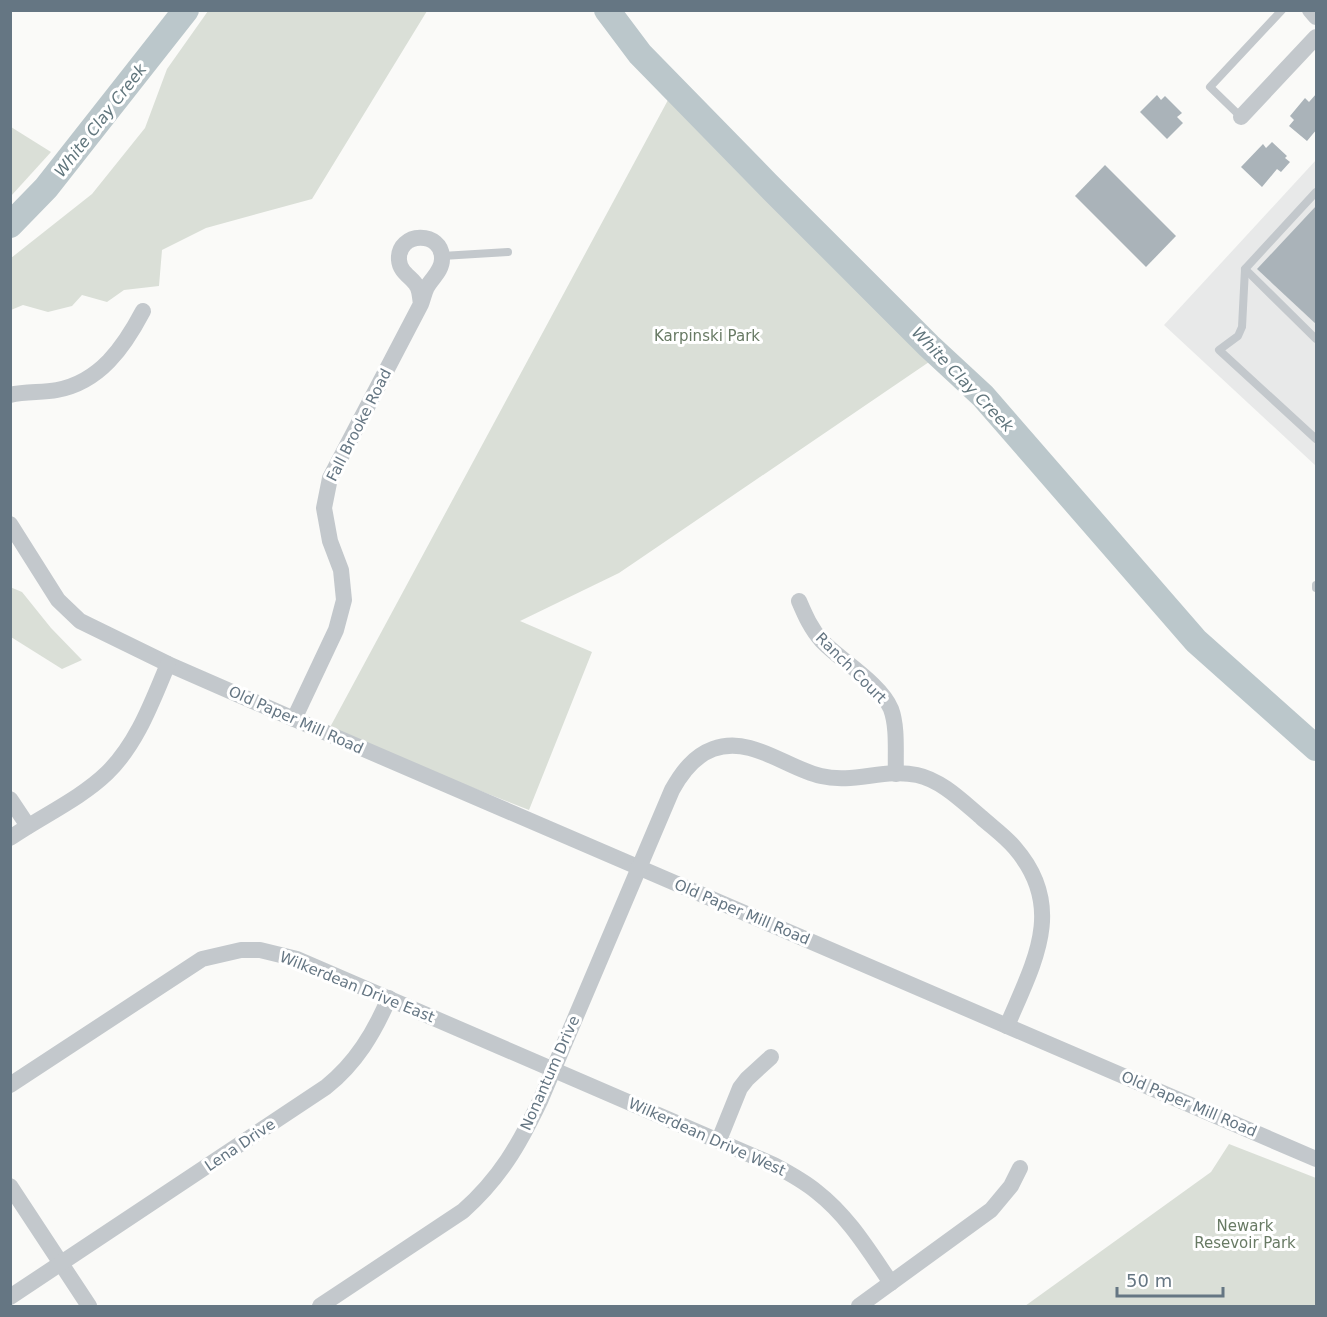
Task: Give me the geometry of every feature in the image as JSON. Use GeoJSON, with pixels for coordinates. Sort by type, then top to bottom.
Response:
{"type":"FeatureCollection","features":[{"type":"Feature","properties":{"kind":"street"},"geometry":{"type":"LineString","coordinates":[[1310,10],[1317,17]]}},
{"type":"Feature","properties":{"kind":"street"},"geometry":{"type":"LineString","coordinates":[[1241,117],[1317,37]]}},
{"type":"Feature","properties":{"kind":"street"},"geometry":{"type":"LineString","coordinates":[[421,304],[417,286],[401,267],[402,249],[414,238],[425,238],[438,246],[442,256]]}},
{"type":"Feature","properties":{"kind":"street","name":"Fall Brooke Road"},"geometry":{"type":"LineString","coordinates":[[294,719],[336,630],[344,600],[341,570],[330,541],[324,508],[330,478],[421,304],[426,289],[440,268],[442,256]]}},
{"type":"Feature","properties":{"kind":"street"},"geometry":{"type":"LineString","coordinates":[[10,395],[57,390],[76,385],[92,376],[107,365],[121,348],[143,311]]}},
{"type":"Feature","properties":{"kind":"street","name":"Old Paper Mill Road"},"geometry":{"type":"LineString","coordinates":[[10,524],[47,585],[68,611],[80,621],[168,664],[1317,1158]]}},
{"type":"Feature","properties":{"kind":"street","name":"Ranch Court"},"geometry":{"type":"LineString","coordinates":[[799,601],[812,628],[822,640],[875,688],[891,709],[894,721],[896,774]]}},
{"type":"Feature","properties":{"kind":"street"},"geometry":{"type":"LineString","coordinates":[[10,838],[107,773],[121,757],[147,713],[168,664]]}},
{"type":"Feature","properties":{"kind":"street","name":"Nonantum Drive"},"geometry":{"type":"LineString","coordinates":[[320,1306],[444,1225],[478,1197],[506,1166],[553,1069],[672,790],[688,766],[714,749],[731,746],[760,751],[822,777],[850,779],[896,774]]}},
{"type":"Feature","properties":{"kind":"street"},"geometry":{"type":"LineString","coordinates":[[896,774],[916,775],[946,789],[1014,847],[1032,875],[1042,908],[1041,940],[1007,1026]]}},
{"type":"Feature","properties":{"kind":"street"},"geometry":{"type":"LineString","coordinates":[[10,799],[28,826]]}},
{"type":"Feature","properties":{"kind":"street","name":"Wilkerdean Drive East"},"geometry":{"type":"LineString","coordinates":[[10,1085],[202,959],[241,950],[260,950],[297,959],[553,1069]]}},
{"type":"Feature","properties":{"kind":"street","name":"Lena Drive"},"geometry":{"type":"LineString","coordinates":[[10,1297],[338,1078],[360,1054],[390,998]]}},
{"type":"Feature","properties":{"kind":"street"},"geometry":{"type":"LineString","coordinates":[[719,1140],[740,1088],[771,1058]]}},
{"type":"Feature","properties":{"kind":"street","name":"Wilkerdean Drive West"},"geometry":{"type":"LineString","coordinates":[[553,1069],[774,1165],[818,1193],[854,1231],[891,1282]]}},
{"type":"Feature","properties":{"kind":"street"},"geometry":{"type":"LineString","coordinates":[[859,1306],[991,1210],[1011,1186],[1020,1168]]}},
{"type":"Feature","properties":{"kind":"street"},"geometry":{"type":"LineString","coordinates":[[10,1186],[89,1306]]}},
{"type":"Feature","properties":{"kind":"lane"},"geometry":{"type":"LineString","coordinates":[[1241,117],[1210,87],[1282,10]]}},
{"type":"Feature","properties":{"kind":"lane"},"geometry":{"type":"LineString","coordinates":[[1317,192],[1245,269],[1242,327],[1238,336],[1219,350],[1317,439]]}},
{"type":"Feature","properties":{"kind":"lane"},"geometry":{"type":"LineString","coordinates":[[442,256],[508,252]]}},
{"type":"Feature","properties":{"kind":"lane"},"geometry":{"type":"LineString","coordinates":[[1245,269],[1317,339]]}},
{"type":"Feature","properties":{"kind":"shaded area"},"geometry":{"type":"Polygon","coordinates":[[[1316,160],[1316,466],[1164,325],[1316,160]]]}},
{"type":"Feature","properties":{"kind":"green space"},"geometry":{"type":"Polygon","coordinates":[[[208,11],[427,11],[312,199],[206,228],[162,250],[159,286],[124,290],[107,302],[82,295],[72,306],[48,312],[23,305],[11,310],[11,258],[92,194],[145,128],[167,69],[208,11]]]}},
{"type":"Feature","properties":{"kind":"green space","name":"Karpinski Park"},"geometry":{"type":"Polygon","coordinates":[[[668,100],[807,227],[868,301],[929,362],[619,573],[520,621],[592,652],[529,810],[328,731],[668,100]]]}},
{"type":"Feature","properties":{"kind":"green space"},"geometry":{"type":"Polygon","coordinates":[[[11,127],[51,152],[10,196],[11,127]]]}},
{"type":"Feature","properties":{"kind":"green space"},"geometry":{"type":"Polygon","coordinates":[[[10,587],[22,592],[51,628],[82,660],[62,669],[11,637],[10,587]]]}},
{"type":"Feature","properties":{"kind":"green space","name":"Newark Resevoir Park"},"geometry":{"type":"Polygon","coordinates":[[[1229,1144],[1316,1178],[1316,1306],[1025,1306],[1211,1172],[1229,1144]]]}},
{"type":"Feature","properties":{"kind":"building"},"geometry":{"type":"Polygon","coordinates":[[[1317,93],[1317,129],[1307,141],[1289,126],[1294,120],[1290,116],[1305,98],[1309,102],[1317,93]]]}},
{"type":"Feature","properties":{"kind":"building"},"geometry":{"type":"Polygon","coordinates":[[[1157,95],[1161,100],[1165,96],[1182,113],[1177,117],[1183,123],[1167,139],[1140,112],[1157,95]]]}},
{"type":"Feature","properties":{"kind":"building"},"geometry":{"type":"Polygon","coordinates":[[[1272,142],[1290,162],[1281,172],[1277,169],[1262,187],[1241,167],[1263,144],[1266,148],[1272,142]]]}},
{"type":"Feature","properties":{"kind":"building"},"geometry":{"type":"Polygon","coordinates":[[[1105,165],[1176,236],[1146,267],[1075,196],[1105,165]]]}},
{"type":"Feature","properties":{"kind":"building"},"geometry":{"type":"Polygon","coordinates":[[[1317,205],[1317,325],[1257,269],[1317,205]]]}},
{"type":"Feature","properties":{"kind":"waterway","name":"White Clay Creek"},"geometry":{"type":"LineString","coordinates":[[10,225],[46,188],[186,10]]}},
{"type":"Feature","properties":{"kind":"waterway","name":"White Clay Creek"},"geometry":{"type":"LineString","coordinates":[[607,10],[640,54],[929,346],[983,396],[1196,641],[1316,748]]}}]}
